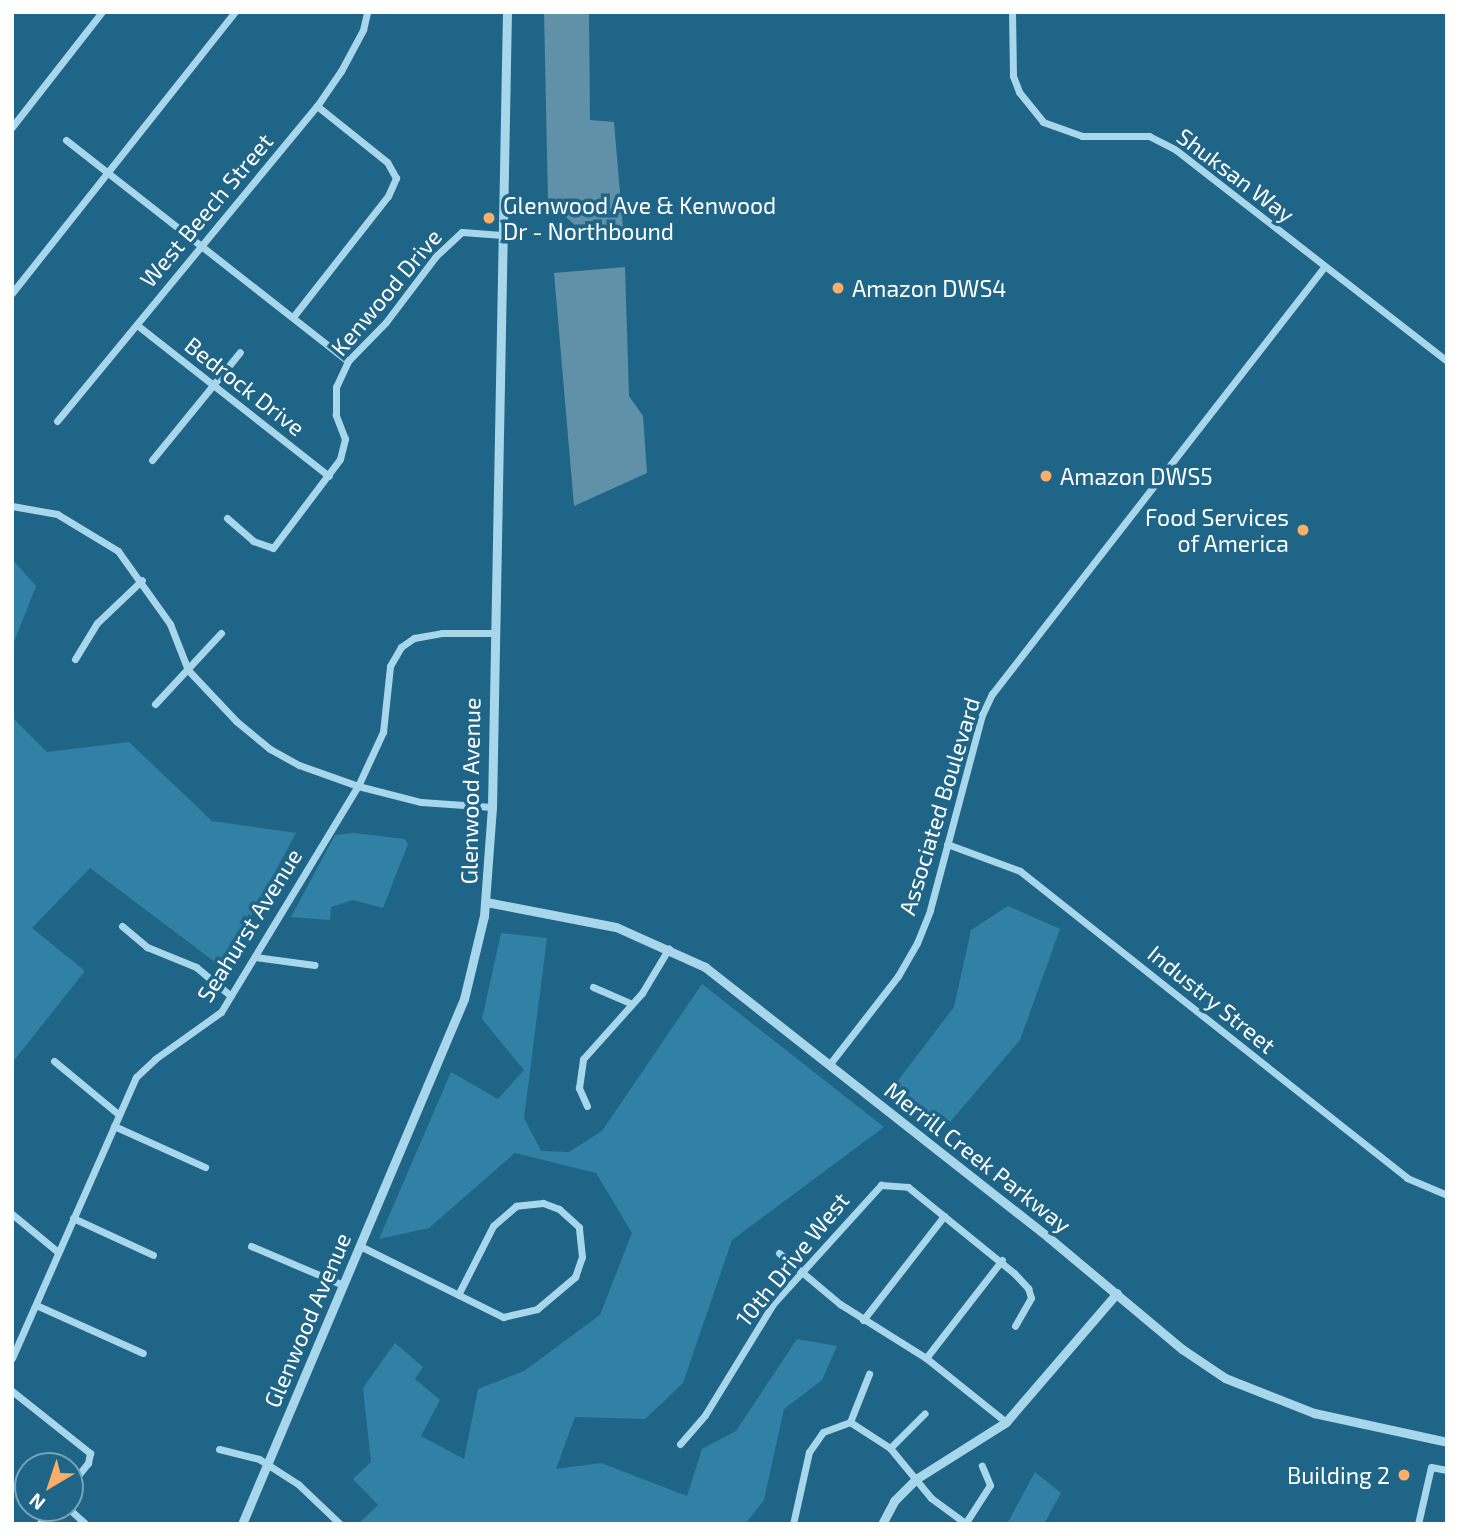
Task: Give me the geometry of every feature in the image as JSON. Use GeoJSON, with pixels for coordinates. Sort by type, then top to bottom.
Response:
{"type":"FeatureCollection","features":[{"type":"Feature","properties":{"kind":"street"},"geometry":{"type":"LineString","coordinates":[[12,127],[102,12]]}},
{"type":"Feature","properties":{"kind":"street"},"geometry":{"type":"LineString","coordinates":[[12,293],[235,12]]}},
{"type":"Feature","properties":{"kind":"street","name":"West Beech Street"},"geometry":{"type":"LineString","coordinates":[[57,421],[137,325],[189,256],[202,246],[317,106],[347,61],[366,12]]}},
{"type":"Feature","properties":{"kind":"street","name":"Glenwood Avenue"},"geometry":{"type":"LineString","coordinates":[[242,1524],[464,999],[486,902],[492,807],[492,633],[507,12]]}},
{"type":"Feature","properties":{"kind":"street","name":"Shuksan Way"},"geometry":{"type":"LineString","coordinates":[[1012,12],[1013,76],[1019,92],[1043,122],[1082,136],[1149,136],[1177,150],[1447,361]]}},
{"type":"Feature","properties":{"kind":"street"},"geometry":{"type":"LineString","coordinates":[[292,317],[388,196],[396,178],[387,162],[317,106]]}},
{"type":"Feature","properties":{"kind":"street"},"geometry":{"type":"LineString","coordinates":[[66,139],[348,361]]}},
{"type":"Feature","properties":{"kind":"street","name":"Kenwood Drive"},"geometry":{"type":"LineString","coordinates":[[227,518],[253,541],[273,548],[341,459],[345,439],[336,415],[336,387],[348,361],[386,322],[436,256],[462,233],[502,235]]}},
{"type":"Feature","properties":{"kind":"street","name":"Associated Boulevard"},"geometry":{"type":"LineString","coordinates":[[829,1065],[898,976],[917,943],[982,715],[1001,679],[1325,266]]}},
{"type":"Feature","properties":{"kind":"street","name":"Bedrock Drive"},"geometry":{"type":"LineString","coordinates":[[137,325],[329,476]]}},
{"type":"Feature","properties":{"kind":"street"},"geometry":{"type":"LineString","coordinates":[[152,460],[240,352]]}},
{"type":"Feature","properties":{"kind":"street"},"geometry":{"type":"LineString","coordinates":[[12,506],[57,514],[118,551],[142,580],[170,624],[188,670],[236,721],[270,749],[299,765],[358,786],[421,802],[492,807]]}},
{"type":"Feature","properties":{"kind":"street"},"geometry":{"type":"LineString","coordinates":[[75,659],[97,623],[142,580]]}},
{"type":"Feature","properties":{"kind":"street"},"geometry":{"type":"LineString","coordinates":[[155,704],[221,633]]}},
{"type":"Feature","properties":{"kind":"street","name":"Seahurst Avenue"},"geometry":{"type":"LineString","coordinates":[[12,1358],[15,1338],[36,1305],[136,1077],[155,1059],[222,1012],[358,786],[383,732],[390,666],[401,647],[414,638],[432,635],[492,633]]}},
{"type":"Feature","properties":{"kind":"street","name":"Industry Street"},"geometry":{"type":"LineString","coordinates":[[947,844],[1020,871],[1407,1178],[1447,1195]]}},
{"type":"Feature","properties":{"kind":"street","name":"Merrill Creek Parkway"},"geometry":{"type":"LineString","coordinates":[[486,902],[616,927],[669,948],[744,995],[1117,1293],[1182,1349],[1251,1391],[1314,1413],[1447,1442]]}},
{"type":"Feature","properties":{"kind":"street"},"geometry":{"type":"LineString","coordinates":[[122,926],[147,947],[196,967],[231,996]]}},
{"type":"Feature","properties":{"kind":"street"},"geometry":{"type":"LineString","coordinates":[[587,1107],[579,1088],[583,1059],[630,1003],[642,993],[669,948]]}},
{"type":"Feature","properties":{"kind":"street"},"geometry":{"type":"LineString","coordinates":[[255,957],[314,965]]}},
{"type":"Feature","properties":{"kind":"street"},"geometry":{"type":"LineString","coordinates":[[593,987],[630,1003]]}},
{"type":"Feature","properties":{"kind":"street"},"geometry":{"type":"LineString","coordinates":[[54,1060],[118,1114]]}},
{"type":"Feature","properties":{"kind":"street"},"geometry":{"type":"LineString","coordinates":[[114,1126],[205,1167]]}},
{"type":"Feature","properties":{"kind":"street","name":"10th Drive West"},"geometry":{"type":"LineString","coordinates":[[680,1444],[705,1415],[773,1304],[870,1193],[881,1185],[897,1184],[944,1216]]}},
{"type":"Feature","properties":{"kind":"street"},"geometry":{"type":"LineString","coordinates":[[360,1246],[458,1295],[503,1317],[537,1309],[575,1277],[582,1257],[579,1227],[559,1209],[531,1201],[503,1215],[458,1295]]}},
{"type":"Feature","properties":{"kind":"street"},"geometry":{"type":"LineString","coordinates":[[12,1214],[58,1252]]}},
{"type":"Feature","properties":{"kind":"street"},"geometry":{"type":"LineString","coordinates":[[863,1320],[944,1216],[1002,1260],[1028,1288],[1031,1298],[1016,1326]]}},
{"type":"Feature","properties":{"kind":"street"},"geometry":{"type":"LineString","coordinates":[[73,1218],[153,1255]]}},
{"type":"Feature","properties":{"kind":"street"},"geometry":{"type":"LineString","coordinates":[[251,1246],[343,1285]]}},
{"type":"Feature","properties":{"kind":"street"},"geometry":{"type":"LineString","coordinates":[[779,1253],[800,1273],[863,1320],[926,1358],[1006,1422]]}},
{"type":"Feature","properties":{"kind":"street"},"geometry":{"type":"LineString","coordinates":[[926,1358],[1002,1260]]}},
{"type":"Feature","properties":{"kind":"street"},"geometry":{"type":"LineString","coordinates":[[882,1524],[894,1501],[916,1479],[1006,1422],[1117,1293]]}},
{"type":"Feature","properties":{"kind":"street"},"geometry":{"type":"LineString","coordinates":[[36,1305],[143,1353]]}},
{"type":"Feature","properties":{"kind":"street"},"geometry":{"type":"LineString","coordinates":[[793,1524],[809,1452],[823,1432],[850,1422],[869,1374]]}},
{"type":"Feature","properties":{"kind":"street"},"geometry":{"type":"LineString","coordinates":[[12,1391],[90,1454],[84,1468]]}},
{"type":"Feature","properties":{"kind":"street"},"geometry":{"type":"LineString","coordinates":[[890,1448],[925,1413]]}},
{"type":"Feature","properties":{"kind":"street"},"geometry":{"type":"LineString","coordinates":[[850,1422],[890,1448],[932,1498],[965,1523],[990,1485],[982,1466]]}},
{"type":"Feature","properties":{"kind":"street"},"geometry":{"type":"LineString","coordinates":[[219,1449],[266,1465],[298,1484],[340,1524]]}},
{"type":"Feature","properties":{"kind":"street"},"geometry":{"type":"LineString","coordinates":[[1418,1524],[1431,1467],[1447,1471]]}},
{"type":"Feature","properties":{"kind":"shaded area"},"geometry":{"type":"Polygon","coordinates":[[[544,12],[589,12],[590,120],[614,122],[623,228],[576,226],[548,201],[544,12]]]}},
{"type":"Feature","properties":{"kind":"shaded area"},"geometry":{"type":"Polygon","coordinates":[[[625,267],[629,396],[643,416],[647,473],[574,506],[554,273],[625,267]]]}},
{"type":"Feature","properties":{"kind":"shaded area"},"geometry":{"type":"Polygon","coordinates":[[[12,559],[36,586],[12,647],[12,559]]]}},
{"type":"Feature","properties":{"kind":"shaded area"},"geometry":{"type":"Polygon","coordinates":[[[12,717],[47,752],[129,742],[212,821],[296,833],[223,968],[90,868],[32,928],[85,971],[12,1063],[12,717]]]}},
{"type":"Feature","properties":{"kind":"shaded area"},"geometry":{"type":"Polygon","coordinates":[[[354,833],[405,839],[408,844],[383,908],[353,900],[331,907],[330,920],[291,917],[335,835],[354,833]]]}},
{"type":"Feature","properties":{"kind":"shaded area"},"geometry":{"type":"Polygon","coordinates":[[[1008,906],[1060,929],[1020,1040],[939,1135],[887,1095],[954,1007],[971,930],[1008,906]]]}},
{"type":"Feature","properties":{"kind":"shaded area"},"geometry":{"type":"Polygon","coordinates":[[[501,933],[547,938],[524,1118],[541,1151],[569,1152],[602,1131],[702,984],[884,1127],[732,1240],[683,1383],[645,1419],[575,1417],[556,1469],[601,1463],[687,1496],[702,1449],[736,1431],[797,1339],[837,1346],[822,1380],[784,1409],[764,1500],[745,1524],[358,1524],[378,1505],[353,1479],[371,1462],[363,1388],[395,1343],[423,1367],[415,1379],[440,1400],[421,1436],[464,1459],[478,1389],[524,1371],[600,1315],[632,1233],[596,1173],[515,1153],[429,1228],[379,1239],[451,1072],[498,1099],[524,1070],[482,1019],[501,933]]]}},
{"type":"Feature","properties":{"kind":"shaded area"},"geometry":{"type":"Polygon","coordinates":[[[1035,1472],[1061,1493],[1044,1524],[1007,1524],[1035,1472]]]}},
{"type":"Feature","properties":{"kind":"place","name":"Glenwood Ave & Kenwood Dr - Northbound"},"geometry":{"type":"Point","coordinates":[489,218]}},
{"type":"Feature","properties":{"kind":"place","name":"Amazon DWS4"},"geometry":{"type":"Point","coordinates":[838,288]}},
{"type":"Feature","properties":{"kind":"place","name":"Amazon DWS5"},"geometry":{"type":"Point","coordinates":[1046,476]}},
{"type":"Feature","properties":{"kind":"place","name":"Food Services of America"},"geometry":{"type":"Point","coordinates":[1303,530]}},
{"type":"Feature","properties":{"kind":"place","name":"Building 2"},"geometry":{"type":"Point","coordinates":[1404,1475]}}]}
